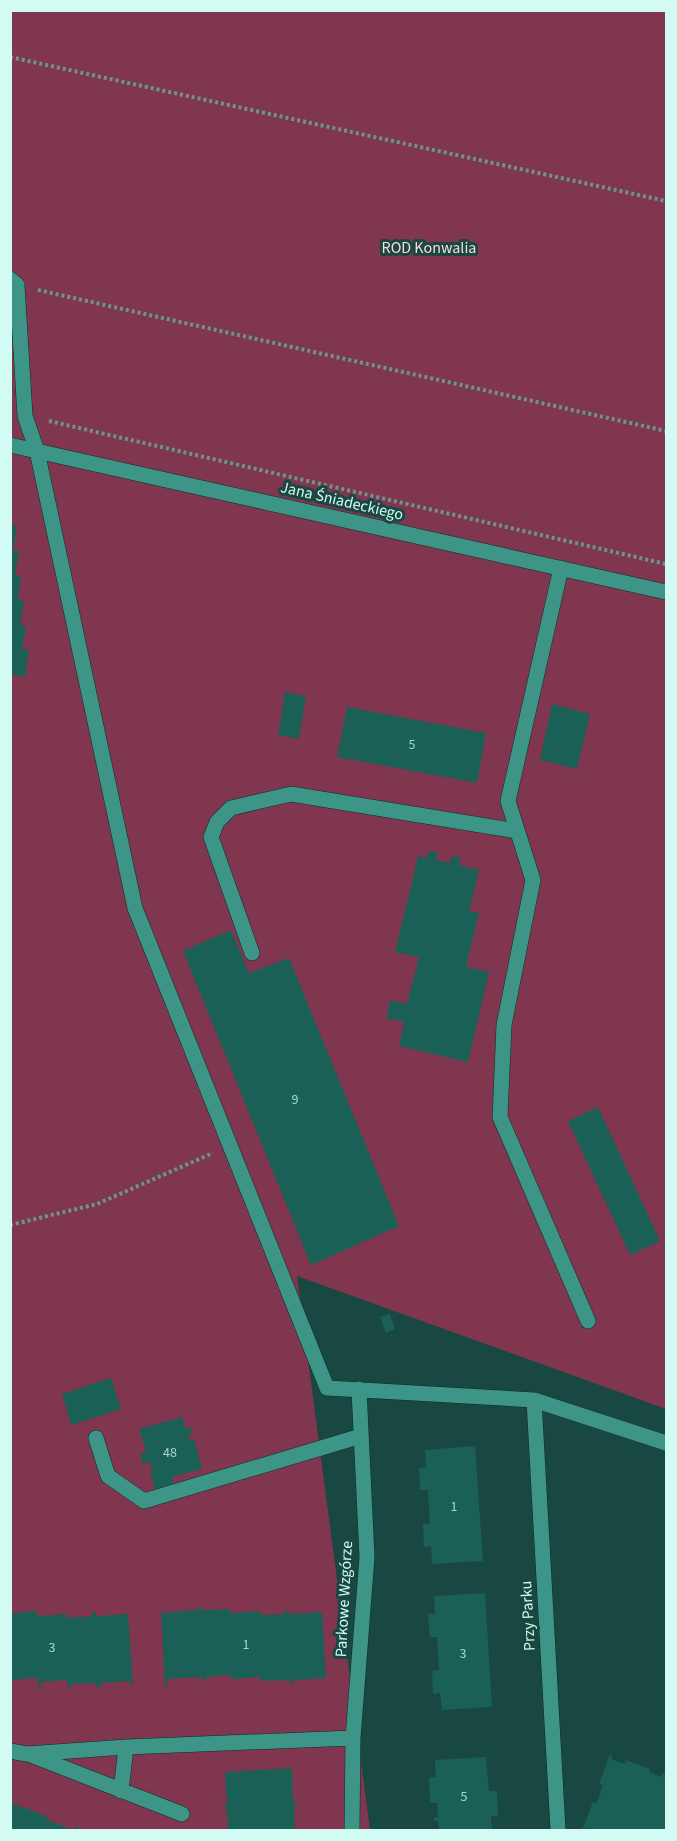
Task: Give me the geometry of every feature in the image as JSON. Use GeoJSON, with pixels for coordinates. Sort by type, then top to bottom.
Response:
{"type":"FeatureCollection","features":[{"type":"Feature","properties":{"kind":"street"},"geometry":{"type":"LineString","coordinates":[[14,282],[25,416],[37,451],[135,908],[327,1388],[534,1400],[666,1443]]}},
{"type":"Feature","properties":{"kind":"street","name":"Jana Śniadeckiego"},"geometry":{"type":"LineString","coordinates":[[10,445],[666,592]]}},
{"type":"Feature","properties":{"kind":"street"},"geometry":{"type":"LineString","coordinates":[[561,568],[508,801],[533,880],[504,1025],[500,1117],[588,1321]]}},
{"type":"Feature","properties":{"kind":"street"},"geometry":{"type":"LineString","coordinates":[[252,953],[211,837],[217,822],[231,808],[291,794],[517,831]]}},
{"type":"Feature","properties":{"kind":"street","name":"Parkowe Wzgórze"},"geometry":{"type":"LineString","coordinates":[[352,1830],[353,1738],[367,1557],[359,1389]]}},
{"type":"Feature","properties":{"kind":"street","name":"Przy Parku"},"geometry":{"type":"LineString","coordinates":[[534,1400],[558,1830]]}},
{"type":"Feature","properties":{"kind":"street"},"geometry":{"type":"LineString","coordinates":[[96,1438],[108,1476],[144,1501],[361,1436]]}},
{"type":"Feature","properties":{"kind":"street"},"geometry":{"type":"LineString","coordinates":[[27,1754],[126,1747],[353,1738]]}},
{"type":"Feature","properties":{"kind":"street"},"geometry":{"type":"LineString","coordinates":[[121,1791],[126,1747]]}},
{"type":"Feature","properties":{"kind":"street"},"geometry":{"type":"LineString","coordinates":[[10,1750],[27,1754],[182,1814]]}},
{"type":"Feature","properties":{"kind":"path"},"geometry":{"type":"LineString","coordinates":[[10,57],[666,201]]}},
{"type":"Feature","properties":{"kind":"path"},"geometry":{"type":"LineString","coordinates":[[14,282],[666,431]]}},
{"type":"Feature","properties":{"kind":"path"},"geometry":{"type":"LineString","coordinates":[[25,416],[666,564]]}},
{"type":"Feature","properties":{"kind":"path"},"geometry":{"type":"LineString","coordinates":[[10,1225],[96,1204],[230,1146]]}},
{"type":"Feature","properties":{"kind":"green space","name":"ROD Konwalia"},"geometry":{"type":"Polygon","coordinates":[[[11,11],[666,11],[666,1409],[297,1276],[370,1830],[11,1830],[11,11]]]}},
{"type":"Feature","properties":{"kind":"building"},"geometry":{"type":"Polygon","coordinates":[[[10,525],[17,526],[13,550],[19,551],[15,575],[21,576],[18,599],[24,600],[20,625],[26,626],[22,649],[29,650],[25,677],[10,674],[10,525]]]}},
{"type":"Feature","properties":{"kind":"building"},"geometry":{"type":"Polygon","coordinates":[[[285,692],[306,696],[299,739],[278,735],[285,692]]]}},
{"type":"Feature","properties":{"kind":"building"},"geometry":{"type":"Polygon","coordinates":[[[552,704],[590,714],[577,769],[540,760],[552,704]]]}},
{"type":"Feature","properties":{"kind":"building"},"geometry":{"type":"Polygon","coordinates":[[[347,707],[486,733],[477,783],[337,757],[347,707]]]}},
{"type":"Feature","properties":{"kind":"building"},"geometry":{"type":"Polygon","coordinates":[[[429,851],[438,853],[436,860],[450,863],[452,856],[461,858],[459,865],[479,870],[469,911],[479,913],[466,967],[489,972],[468,1062],[399,1046],[404,1022],[386,1018],[390,1000],[407,1004],[419,957],[395,952],[418,856],[427,858],[429,851]]]}},
{"type":"Feature","properties":{"kind":"building"},"geometry":{"type":"Polygon","coordinates":[[[231,930],[249,973],[289,958],[399,1226],[311,1265],[183,951],[231,930]]]}},
{"type":"Feature","properties":{"kind":"building"},"geometry":{"type":"Polygon","coordinates":[[[598,1107],[660,1241],[630,1255],[568,1121],[598,1107]]]}},
{"type":"Feature","properties":{"kind":"building"},"geometry":{"type":"Polygon","coordinates":[[[390,1314],[395,1329],[386,1333],[380,1317],[390,1314]]]}},
{"type":"Feature","properties":{"kind":"building"},"geometry":{"type":"Polygon","coordinates":[[[111,1378],[121,1409],[71,1425],[62,1394],[111,1378]]]}},
{"type":"Feature","properties":{"kind":"building"},"geometry":{"type":"Polygon","coordinates":[[[182,1417],[185,1428],[190,1427],[192,1434],[188,1436],[189,1440],[194,1439],[202,1469],[172,1477],[174,1484],[155,1489],[150,1472],[152,1471],[150,1462],[143,1464],[140,1454],[146,1452],[139,1429],[182,1417]]]}},
{"type":"Feature","properties":{"kind":"building"},"geometry":{"type":"Polygon","coordinates":[[[475,1446],[483,1561],[432,1564],[431,1546],[424,1547],[423,1524],[430,1524],[428,1490],[420,1490],[419,1468],[426,1467],[425,1450],[475,1446]]]}},
{"type":"Feature","properties":{"kind":"building"},"geometry":{"type":"Polygon","coordinates":[[[485,1593],[492,1707],[442,1710],[440,1693],[433,1694],[432,1671],[439,1670],[437,1637],[430,1637],[428,1614],[435,1614],[434,1596],[485,1593]]]}},
{"type":"Feature","properties":{"kind":"building"},"geometry":{"type":"Polygon","coordinates":[[[199,1606],[201,1610],[230,1609],[230,1613],[260,1611],[260,1615],[286,1614],[285,1610],[289,1610],[289,1614],[322,1612],[326,1678],[293,1680],[293,1684],[290,1684],[290,1680],[261,1681],[260,1677],[231,1679],[231,1675],[205,1677],[205,1681],[202,1681],[201,1677],[167,1679],[165,1687],[161,1613],[198,1610],[199,1606]]]}},
{"type":"Feature","properties":{"kind":"building"},"geometry":{"type":"Polygon","coordinates":[[[37,1611],[37,1616],[67,1614],[66,1618],[92,1616],[92,1612],[96,1612],[96,1616],[128,1614],[133,1685],[130,1685],[130,1681],[100,1683],[100,1687],[96,1687],[96,1683],[70,1684],[71,1688],[68,1688],[67,1680],[41,1682],[40,1690],[37,1678],[10,1680],[10,1613],[37,1611]]]}},
{"type":"Feature","properties":{"kind":"building"},"geometry":{"type":"Polygon","coordinates":[[[610,1754],[611,1759],[625,1764],[626,1760],[650,1769],[649,1772],[661,1777],[662,1773],[666,1775],[666,1830],[592,1830],[586,1828],[582,1830],[593,1802],[597,1803],[603,1785],[599,1784],[610,1754]]]}},
{"type":"Feature","properties":{"kind":"building"},"geometry":{"type":"Polygon","coordinates":[[[486,1757],[489,1791],[497,1791],[498,1816],[491,1816],[492,1830],[439,1830],[438,1821],[434,1821],[434,1818],[438,1817],[437,1803],[430,1803],[429,1778],[436,1777],[435,1760],[486,1757]]]}},
{"type":"Feature","properties":{"kind":"building"},"geometry":{"type":"Polygon","coordinates":[[[292,1768],[293,1803],[298,1802],[298,1805],[294,1805],[295,1830],[228,1830],[227,1809],[223,1809],[223,1806],[227,1806],[225,1772],[292,1768]]]}},
{"type":"Feature","properties":{"kind":"building"},"geometry":{"type":"Polygon","coordinates":[[[11,1803],[47,1816],[47,1820],[74,1830],[10,1830],[11,1803]]]}}]}
